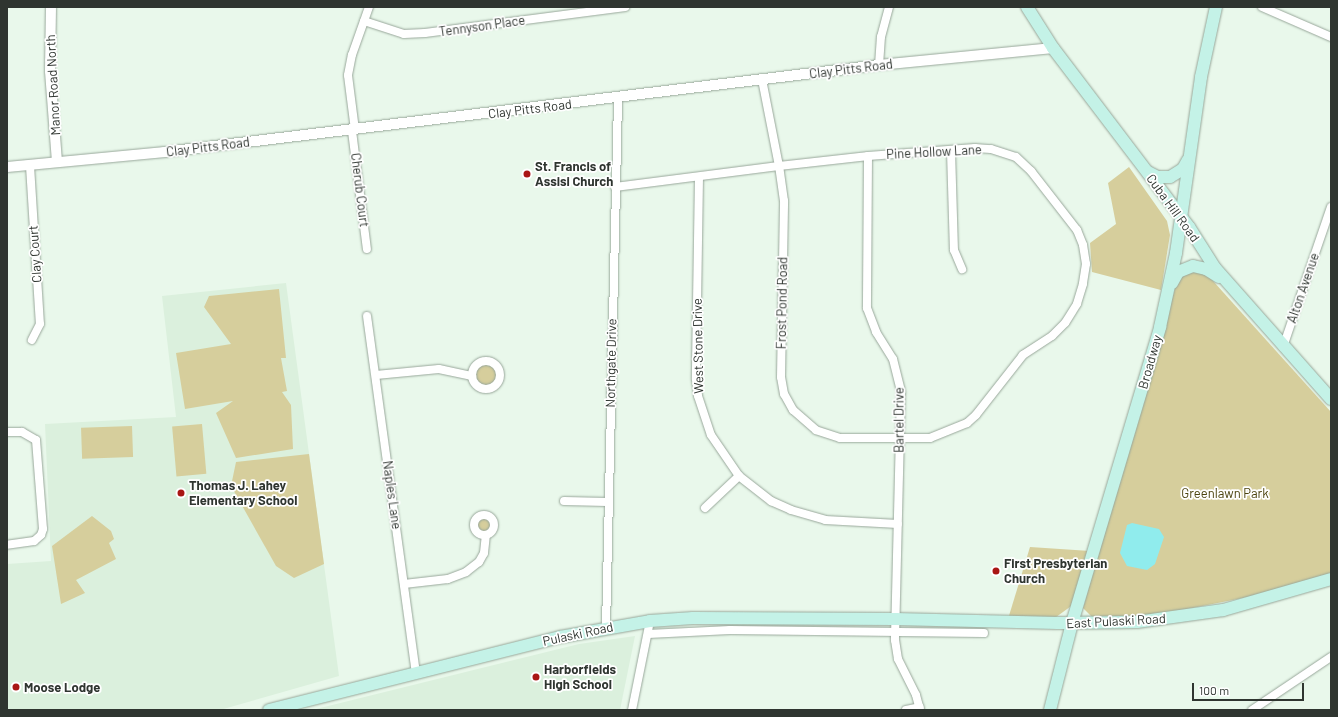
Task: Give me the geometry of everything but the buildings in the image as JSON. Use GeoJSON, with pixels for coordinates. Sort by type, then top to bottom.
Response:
{"type":"FeatureCollection","features":[{"type":"Feature","properties":{"kind":"main road","name":"Cuba Hill Road"},"geometry":{"type":"LineString","coordinates":[[1027,7],[1053,48],[1146,170],[1226,282],[1331,399]]}},
{"type":"Feature","properties":{"kind":"main road","name":"Broadway"},"geometry":{"type":"LineString","coordinates":[[1050,710],[1072,623],[1158,334],[1181,218],[1201,77],[1216,7]]}},
{"type":"Feature","properties":{"kind":"main road"},"geometry":{"type":"LineString","coordinates":[[1146,170],[1158,177],[1170,178],[1183,169],[1191,153]]}},
{"type":"Feature","properties":{"kind":"main road"},"geometry":{"type":"LineString","coordinates":[[1166,298],[1176,276],[1188,267],[1206,269],[1226,282]]}},
{"type":"Feature","properties":{"kind":"main road","name":"East Pulaski Road"},"geometry":{"type":"LineString","coordinates":[[895,619],[1072,623],[1137,622],[1199,614],[1250,603],[1331,580]]}},
{"type":"Feature","properties":{"kind":"main road","name":"Pulaski Road"},"geometry":{"type":"LineString","coordinates":[[268,710],[606,628],[650,621],[693,618],[895,619]]}},
{"type":"Feature","properties":{"kind":"street","name":"Manor Road North"},"geometry":{"type":"LineString","coordinates":[[51,7],[50,71],[57,162]]}},
{"type":"Feature","properties":{"kind":"street","name":"Cherub Court"},"geometry":{"type":"LineString","coordinates":[[367,249],[348,75],[369,7]]}},
{"type":"Feature","properties":{"kind":"street","name":"Tennyson Place"},"geometry":{"type":"LineString","coordinates":[[364,21],[404,34],[425,33],[625,7]]}},
{"type":"Feature","properties":{"kind":"street"},"geometry":{"type":"LineString","coordinates":[[879,65],[881,37],[889,7]]}},
{"type":"Feature","properties":{"kind":"street"},"geometry":{"type":"LineString","coordinates":[[1262,7],[1331,37]]}},
{"type":"Feature","properties":{"kind":"street","name":"Clay Pitts Road"},"geometry":{"type":"LineString","coordinates":[[7,167],[30,166],[354,131],[879,65],[1053,48]]}},
{"type":"Feature","properties":{"kind":"street","name":"Frost Pond Road"},"geometry":{"type":"LineString","coordinates":[[762,79],[779,166],[784,201],[780,358],[784,394],[793,410],[805,422],[827,436],[900,440]]}},
{"type":"Feature","properties":{"kind":"street","name":"Northgate Drive"},"geometry":{"type":"LineString","coordinates":[[606,628],[618,98]]}},
{"type":"Feature","properties":{"kind":"street","name":"Pine Hollow Lane"},"geometry":{"type":"LineString","coordinates":[[615,187],[868,156],[951,151],[975,148],[1006,152],[1031,171],[1064,211],[1081,240],[1086,264],[1083,284],[1077,304],[1065,323],[1052,336],[1023,355],[976,415],[944,434],[930,438],[900,440]]}},
{"type":"Feature","properties":{"kind":"street"},"geometry":{"type":"LineString","coordinates":[[951,151],[954,250],[962,269]]}},
{"type":"Feature","properties":{"kind":"street","name":"Bartel Drive"},"geometry":{"type":"LineString","coordinates":[[868,156],[867,308],[876,332],[893,359],[898,374],[901,392],[895,633],[898,659],[920,709]]}},
{"type":"Feature","properties":{"kind":"street","name":"Clay Court"},"geometry":{"type":"LineString","coordinates":[[30,166],[40,324],[32,340]]}},
{"type":"Feature","properties":{"kind":"street","name":"West Stone Drive"},"geometry":{"type":"LineString","coordinates":[[699,177],[698,396],[711,435],[739,476],[771,501],[807,516],[844,522],[898,524]]}},
{"type":"Feature","properties":{"kind":"street","name":"Alton Avenue"},"geometry":{"type":"LineString","coordinates":[[1283,347],[1331,207]]}},
{"type":"Feature","properties":{"kind":"street","name":"Naples Lane"},"geometry":{"type":"LineString","coordinates":[[367,316],[416,673]]}},
{"type":"Feature","properties":{"kind":"street"},"geometry":{"type":"LineString","coordinates":[[376,375],[439,369],[472,376]]}},
{"type":"Feature","properties":{"kind":"street"},"geometry":{"type":"LineString","coordinates":[[7,432],[22,432],[36,440],[43,529],[41,535],[34,541],[7,545]]}},
{"type":"Feature","properties":{"kind":"street"},"geometry":{"type":"LineString","coordinates":[[705,508],[739,476]]}},
{"type":"Feature","properties":{"kind":"street"},"geometry":{"type":"LineString","coordinates":[[564,500],[608,502]]}},
{"type":"Feature","properties":{"kind":"street"},"geometry":{"type":"LineString","coordinates":[[404,584],[448,579],[466,572],[479,562],[484,553],[486,535]]}},
{"type":"Feature","properties":{"kind":"street"},"geometry":{"type":"LineString","coordinates":[[632,710],[650,621]]}},
{"type":"Feature","properties":{"kind":"street"},"geometry":{"type":"LineString","coordinates":[[648,634],[730,630],[984,634]]}},
{"type":"Feature","properties":{"kind":"street"},"geometry":{"type":"LineString","coordinates":[[1252,710],[1331,657]]}},
{"type":"Feature","properties":{"kind":"street"},"geometry":{"type":"LineString","coordinates":[[906,710],[920,709]]}},
{"type":"Feature","properties":{"kind":"shaded area","name":"Thomas J. Lahey Elementary School"},"geometry":{"type":"Polygon","coordinates":[[[286,283],[339,676],[220,710],[7,710],[7,564],[51,561],[45,424],[176,417],[162,296],[286,283]]]}},
{"type":"Feature","properties":{"kind":"shaded area","name":"Harborfields High School"},"geometry":{"type":"Polygon","coordinates":[[[635,636],[620,710],[312,710],[579,644],[635,636]]]}},
{"type":"Feature","properties":{"kind":"green space"},"geometry":{"type":"Polygon","coordinates":[[[1129,167],[1167,221],[1170,235],[1161,290],[1092,272],[1090,243],[1116,224],[1108,183],[1129,167]]]}},
{"type":"Feature","properties":{"kind":"green space","name":"Greenlawn Park"},"geometry":{"type":"Polygon","coordinates":[[[1183,272],[1205,272],[1331,412],[1331,573],[1253,596],[1162,614],[1093,618],[1083,608],[1178,278],[1183,272]]]}},
{"type":"Feature","properties":{"kind":"green space"},"geometry":{"type":"Polygon","coordinates":[[[279,289],[286,358],[281,358],[287,391],[282,392],[291,405],[293,449],[236,458],[216,413],[233,401],[185,409],[176,353],[231,344],[204,307],[209,296],[279,289]]]}},
{"type":"Feature","properties":{"kind":"green space"},"geometry":{"type":"Polygon","coordinates":[[[482,364],[490,364],[497,371],[497,379],[490,386],[482,386],[475,379],[475,371],[482,364]]]}},
{"type":"Feature","properties":{"kind":"green space"},"geometry":{"type":"Polygon","coordinates":[[[202,424],[206,474],[176,476],[172,427],[202,424]]]}},
{"type":"Feature","properties":{"kind":"green space"},"geometry":{"type":"Polygon","coordinates":[[[132,426],[133,457],[82,459],[81,428],[132,426]]]}},
{"type":"Feature","properties":{"kind":"green space"},"geometry":{"type":"Polygon","coordinates":[[[309,454],[324,564],[294,578],[276,566],[231,486],[236,462],[309,454]]]}},
{"type":"Feature","properties":{"kind":"green space"},"geometry":{"type":"Polygon","coordinates":[[[92,516],[111,531],[114,539],[109,543],[116,559],[76,580],[85,593],[61,604],[52,546],[92,516]]]}},
{"type":"Feature","properties":{"kind":"green space"},"geometry":{"type":"Polygon","coordinates":[[[484,516],[490,519],[493,525],[490,531],[484,534],[478,531],[475,525],[478,519],[484,516]]]}},
{"type":"Feature","properties":{"kind":"green space"},"geometry":{"type":"Polygon","coordinates":[[[1030,547],[1090,551],[1074,604],[1052,620],[1008,619],[1030,547]]]}},
{"type":"Feature","properties":{"kind":"water"},"geometry":{"type":"Polygon","coordinates":[[[1132,523],[1159,529],[1164,537],[1155,564],[1147,570],[1127,566],[1120,553],[1127,525],[1132,523]]]}},
{"type":"Feature","properties":{"kind":"place","name":"St. Francis of Assisi Church"},"geometry":{"type":"Point","coordinates":[527,174]}},
{"type":"Feature","properties":{"kind":"place","name":"Thomas J. Lahey Elementary School"},"geometry":{"type":"Point","coordinates":[181,493]}},
{"type":"Feature","properties":{"kind":"place","name":"First Presbyterian Church"},"geometry":{"type":"Point","coordinates":[996,571]}},
{"type":"Feature","properties":{"kind":"place","name":"Harborfields High School"},"geometry":{"type":"Point","coordinates":[536,677]}},
{"type":"Feature","properties":{"kind":"place","name":"Moose Lodge"},"geometry":{"type":"Point","coordinates":[16,687]}}]}
